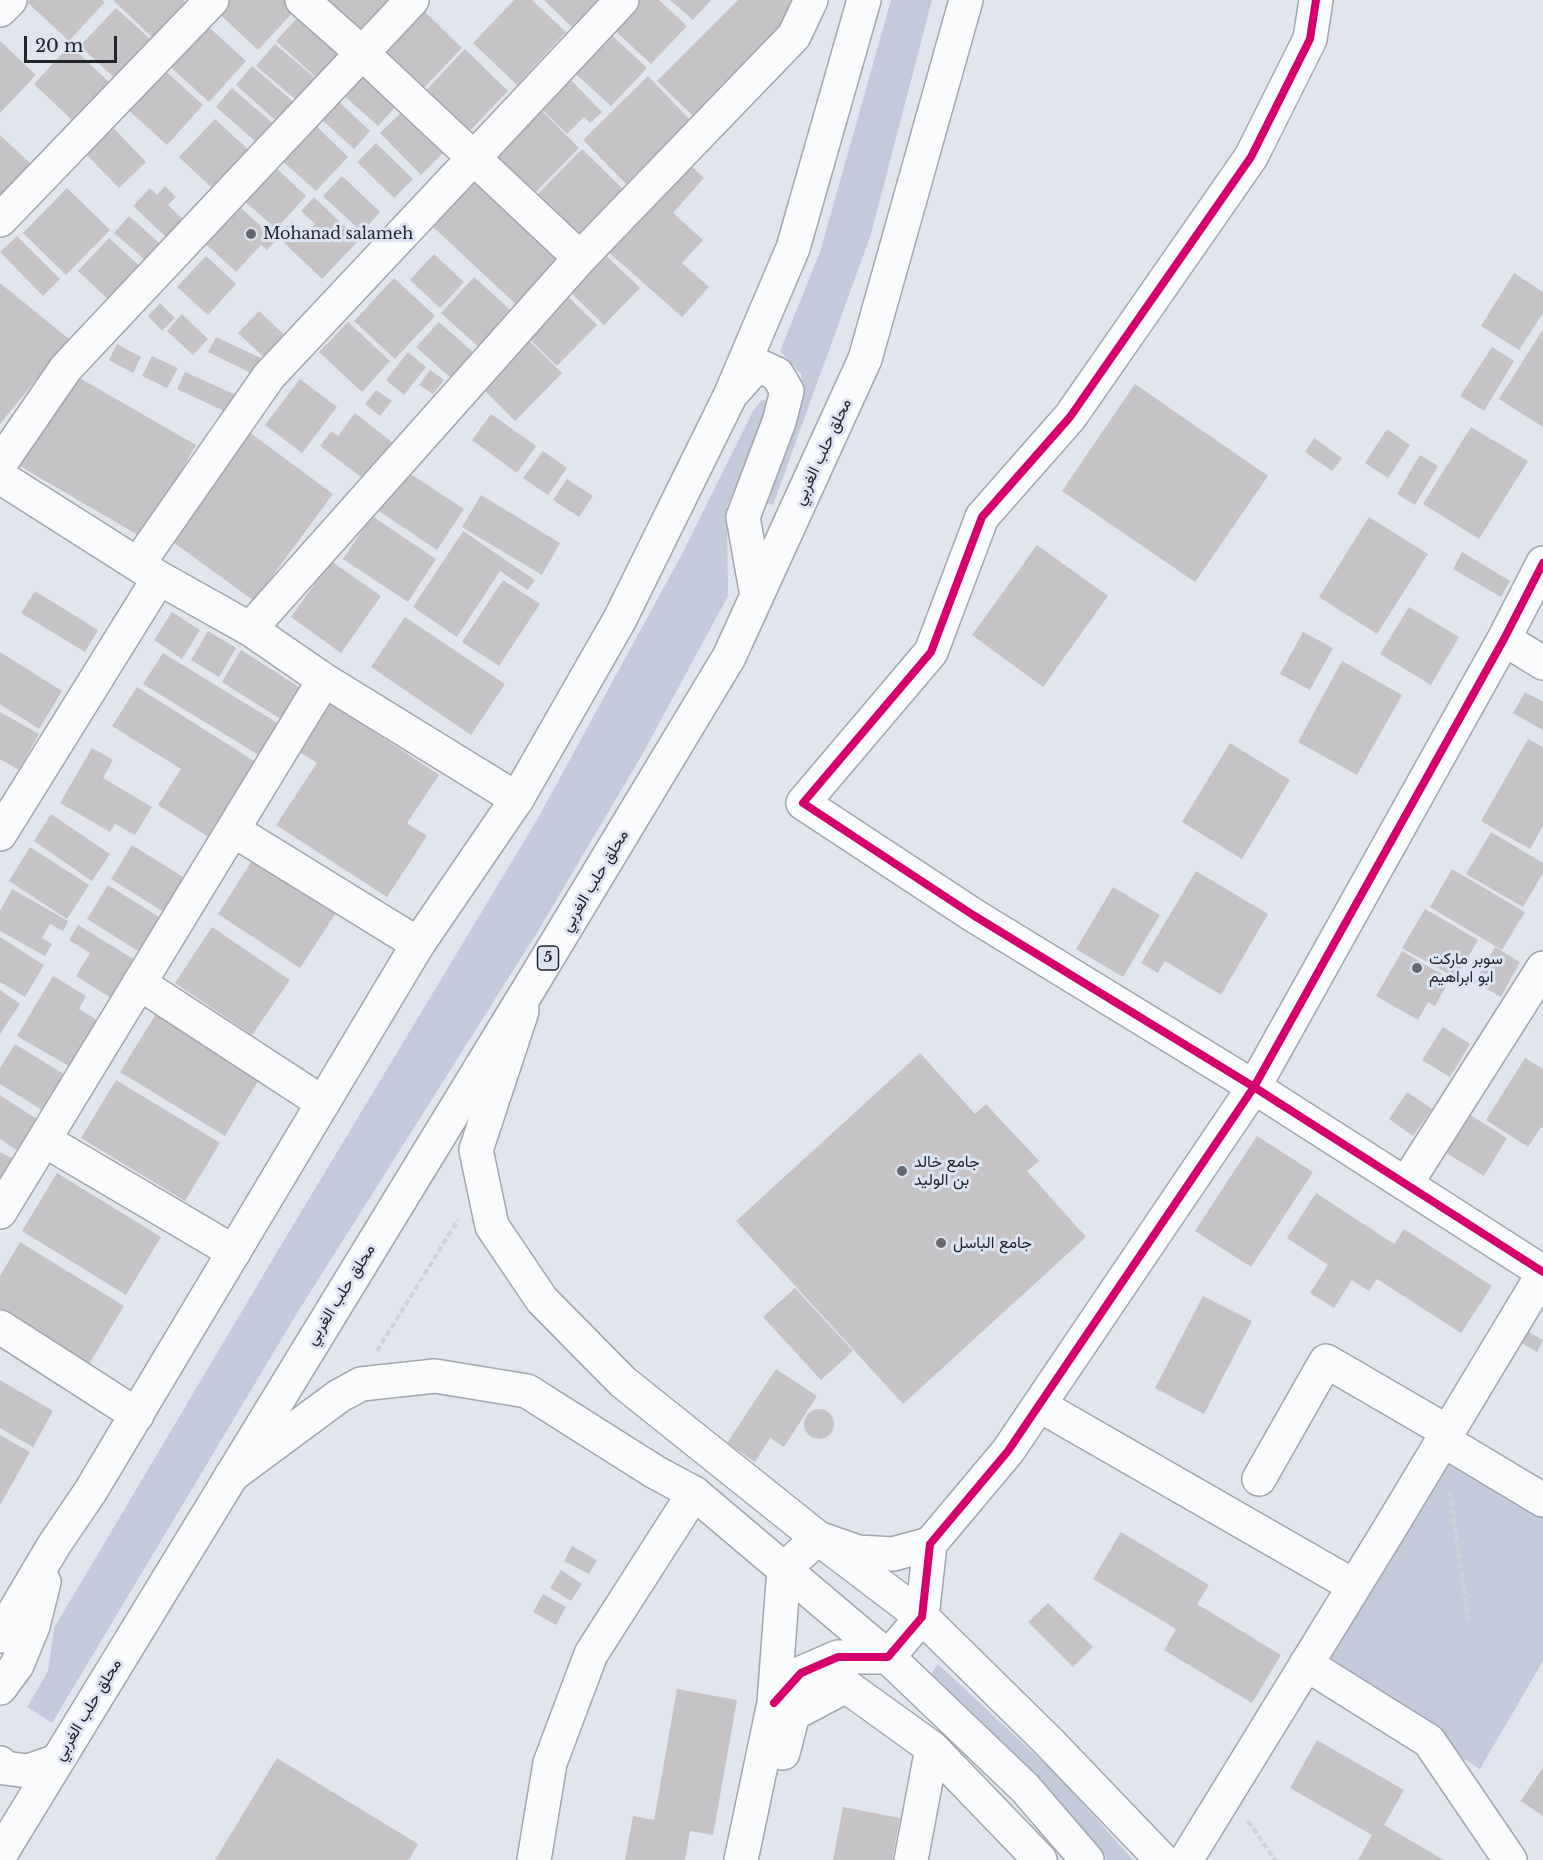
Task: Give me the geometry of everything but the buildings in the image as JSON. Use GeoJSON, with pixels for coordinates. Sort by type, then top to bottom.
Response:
{"type":"FeatureCollection","features":[{"type":"Feature","properties":{"kind":"main road"},"geometry":{"type":"LineString","coordinates":[[0,10],[10,0]]}},
{"type":"Feature","properties":{"kind":"main road"},"geometry":{"type":"LineString","coordinates":[[0,220],[212,0]]}},
{"type":"Feature","properties":{"kind":"main road"},"geometry":{"type":"LineString","coordinates":[[302,0],[473,156],[580,258]]}},
{"type":"Feature","properties":{"kind":"main road"},"geometry":{"type":"LineString","coordinates":[[0,464],[66,368],[412,0]]}},
{"type":"Feature","properties":{"kind":"main road"},"geometry":{"type":"LineString","coordinates":[[0,834],[148,571],[269,376],[473,156],[622,0]]}},
{"type":"Feature","properties":{"kind":"main road"},"geometry":{"type":"LineString","coordinates":[[250,629],[580,258],[794,36],[811,0]]}},
{"type":"Feature","properties":{"kind":"main road","name":"محلق حلب الغربي"},"geometry":{"type":"LineString","coordinates":[[0,1855],[729,657],[865,359],[966,0]]}},
{"type":"Feature","properties":{"kind":"main road"},"geometry":{"type":"LineString","coordinates":[[1186,1860],[1446,1436],[1543,1273],[1254,1087],[973,915],[803,803],[931,652],[982,517],[1070,417],[1251,157],[1310,39],[1316,0]]}},
{"type":"Feature","properties":{"kind":"main road"},"geometry":{"type":"LineString","coordinates":[[0,1636],[54,1545],[90,1492],[418,944],[517,799],[620,620],[730,396],[793,248],[855,7]]}},
{"type":"Feature","properties":{"kind":"main road"},"geometry":{"type":"LineString","coordinates":[[730,396],[757,365],[777,374],[787,391],[779,422],[743,517],[757,596]]}},
{"type":"Feature","properties":{"kind":"main road"},"geometry":{"type":"LineString","coordinates":[[0,477],[148,571],[250,629],[324,680],[517,799]]}},
{"type":"Feature","properties":{"kind":"main road"},"geometry":{"type":"LineString","coordinates":[[774,1703],[801,1673],[838,1657],[888,1657],[922,1617],[930,1544],[1008,1451],[1254,1087],[1504,639],[1543,563]]}},
{"type":"Feature","properties":{"kind":"main road"},"geometry":{"type":"LineString","coordinates":[[1504,639],[1543,663]]}},
{"type":"Feature","properties":{"kind":"main road"},"geometry":{"type":"LineString","coordinates":[[0,1212],[324,680]]}},
{"type":"Feature","properties":{"kind":"main road"},"geometry":{"type":"LineString","coordinates":[[233,830],[418,944]]}},
{"type":"Feature","properties":{"kind":"main road"},"geometry":{"type":"LineString","coordinates":[[1406,1184],[1543,968]]}},
{"type":"Feature","properties":{"kind":"main road"},"geometry":{"type":"LineString","coordinates":[[139,983],[323,1103]]}},
{"type":"Feature","properties":{"kind":"main road"},"geometry":{"type":"LineString","coordinates":[[530,987],[476,1150],[492,1226],[542,1300],[623,1382],[818,1538],[922,1617],[1049,1742],[1162,1860]]}},
{"type":"Feature","properties":{"kind":"main road"},"geometry":{"type":"LineString","coordinates":[[44,1140],[234,1252]]}},
{"type":"Feature","properties":{"kind":"main road"},"geometry":{"type":"LineString","coordinates":[[0,1327],[136,1415]]}},
{"type":"Feature","properties":{"kind":"main road"},"geometry":{"type":"LineString","coordinates":[[1259,1479],[1326,1361],[1543,1500]]}},
{"type":"Feature","properties":{"kind":"main road"},"geometry":{"type":"LineString","coordinates":[[230,1477],[339,1396],[361,1384],[435,1376],[527,1391],[655,1472],[694,1493],[888,1657],[1025,1788],[1087,1860]]}},
{"type":"Feature","properties":{"kind":"main road"},"geometry":{"type":"LineString","coordinates":[[1039,1405],[1354,1587]]}},
{"type":"Feature","properties":{"kind":"main road"},"geometry":{"type":"LineString","coordinates":[[534,1860],[550,1763],[591,1654],[694,1493]]}},
{"type":"Feature","properties":{"kind":"main road"},"geometry":{"type":"LineString","coordinates":[[818,1538],[858,1552],[893,1554],[930,1544]]}},
{"type":"Feature","properties":{"kind":"main road"},"geometry":{"type":"LineString","coordinates":[[741,1860],[774,1703],[784,1569],[818,1538]]}},
{"type":"Feature","properties":{"kind":"main road"},"geometry":{"type":"LineString","coordinates":[[0,1688],[17,1665],[33,1626],[54,1545]]}},
{"type":"Feature","properties":{"kind":"main road"},"geometry":{"type":"LineString","coordinates":[[1306,1665],[1429,1742],[1510,1860]]}},
{"type":"Feature","properties":{"kind":"main road"},"geometry":{"type":"LineString","coordinates":[[751,1814],[772,1816],[784,1748],[793,1714],[846,1686],[932,1748],[1040,1860]]}},
{"type":"Feature","properties":{"kind":"main road"},"geometry":{"type":"LineString","coordinates":[[911,1860],[932,1748]]}},
{"type":"Feature","properties":{"kind":"main road"},"geometry":{"type":"LineString","coordinates":[[0,1763],[4,1768],[28,1772],[57,1761]]}},
{"type":"Feature","properties":{"kind":"path"},"geometry":{"type":"LineString","coordinates":[[353,1388],[482,1181]]}},
{"type":"Feature","properties":{"kind":"path"},"geometry":{"type":"LineString","coordinates":[[1450,1488],[1468,1618]]}},
{"type":"Feature","properties":{"kind":"path"},"geometry":{"type":"LineString","coordinates":[[1227,1792],[1275,1860]]}},
{"type":"Feature","properties":{"kind":"shaded area"},"geometry":{"type":"Polygon","coordinates":[[[891,0],[932,0],[871,234],[773,505],[765,502],[804,395],[801,374],[780,351],[820,252],[891,0]]]}},
{"type":"Feature","properties":{"kind":"shaded area"},"geometry":{"type":"Polygon","coordinates":[[[762,400],[769,401],[769,417],[727,506],[728,596],[643,753],[538,931],[299,1310],[52,1723],[27,1707],[48,1671],[54,1628],[538,818],[682,554],[753,411],[762,400]]]}},
{"type":"Feature","properties":{"kind":"shaded area"},"geometry":{"type":"Polygon","coordinates":[[[1447,1461],[1543,1518],[1543,1661],[1480,1769],[1324,1670],[1447,1461]]]}},
{"type":"Feature","properties":{"kind":"shaded area"},"geometry":{"type":"Polygon","coordinates":[[[938,1664],[1059,1777],[1133,1860],[1107,1860],[1041,1786],[929,1677],[938,1664]]]}},
{"type":"Feature","properties":{"kind":"cycle path"},"geometry":{"type":"LineString","coordinates":[[1316,0],[1310,39],[1251,157],[1070,417],[982,517],[931,652],[803,803],[973,915],[1254,1087],[1543,1272]]}},
{"type":"Feature","properties":{"kind":"cycle path"},"geometry":{"type":"LineString","coordinates":[[774,1703],[801,1673],[838,1657],[888,1657],[922,1617],[930,1544],[1008,1451],[1254,1087],[1504,639],[1543,563]]}},
{"type":"Feature","properties":{"kind":"place","name":"Mohanad salameh"},"geometry":{"type":"Point","coordinates":[251,234]}},
{"type":"Feature","properties":{"kind":"place","name":"سوبر ماركت ابو ابراهيم"},"geometry":{"type":"Point","coordinates":[1417,968]}},
{"type":"Feature","properties":{"kind":"place","name":"جامع خالد بن الوليد"},"geometry":{"type":"Point","coordinates":[902,1171]}},
{"type":"Feature","properties":{"kind":"place","name":"جامع الباسل"},"geometry":{"type":"Point","coordinates":[941,1243]}}]}
